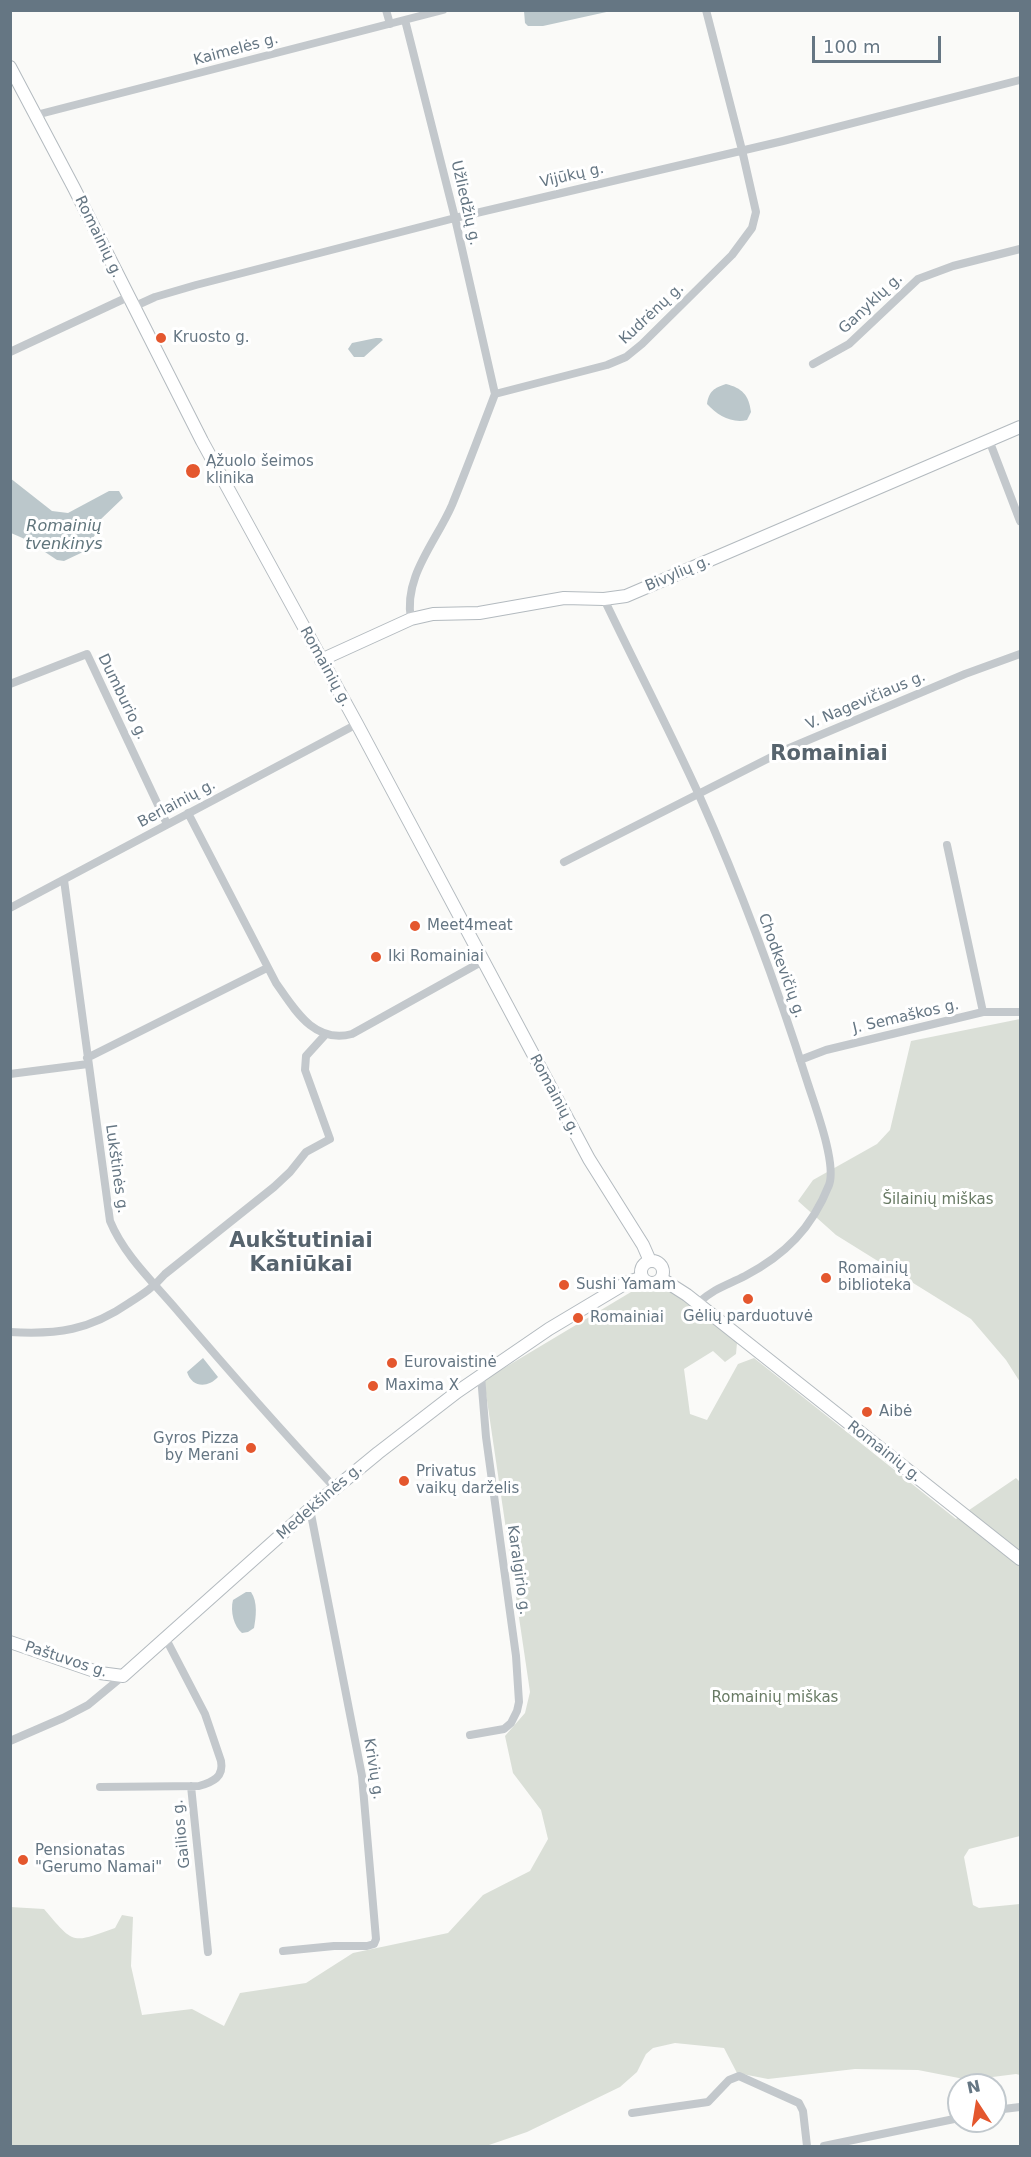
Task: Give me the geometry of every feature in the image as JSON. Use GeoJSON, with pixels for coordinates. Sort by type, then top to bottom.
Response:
{"type":"FeatureCollection","features":[{"type":"Feature","properties":{"kind":"main road","name":"Romainių g."},"geometry":{"type":"LineString","coordinates":[[10,67],[202,441],[357,724],[588,1159],[643,1245],[650,1261]]}},
{"type":"Feature","properties":{"kind":"main road","name":"Bivylių g."},"geometry":{"type":"LineString","coordinates":[[321,660],[411,619],[433,614],[480,613],[564,598],[626,596],[1020,427]]}},
{"type":"Feature","properties":{"kind":"main road"},"geometry":{"type":"LineString","coordinates":[[650,1261],[657,1262],[663,1268],[662,1279],[651,1284],[642,1277],[643,1265],[650,1261]]}},
{"type":"Feature","properties":{"kind":"main road","name":"Medekšinės g."},"geometry":{"type":"LineString","coordinates":[[123,1676],[310,1509],[378,1453],[481,1376],[549,1329],[626,1283],[642,1277]]}},
{"type":"Feature","properties":{"kind":"main road","name":"Romainių g."},"geometry":{"type":"LineString","coordinates":[[662,1279],[698,1303],[1020,1559]]}},
{"type":"Feature","properties":{"kind":"main road","name":"Paštuvos g."},"geometry":{"type":"LineString","coordinates":[[10,1642],[100,1673],[123,1676]]}},
{"type":"Feature","properties":{"kind":"street"},"geometry":{"type":"LineString","coordinates":[[386,10],[390,24]]}},
{"type":"Feature","properties":{"kind":"street","name":"Kaimelės g."},"geometry":{"type":"LineString","coordinates":[[36,115],[443,10]]}},
{"type":"Feature","properties":{"kind":"street","name":"Kudrėnų g."},"geometry":{"type":"LineString","coordinates":[[495,394],[607,365],[626,357],[732,255],[752,228],[756,212],[706,10]]}},
{"type":"Feature","properties":{"kind":"street","name":"Užliedžių g."},"geometry":{"type":"LineString","coordinates":[[405,20],[455,218],[495,394]]}},
{"type":"Feature","properties":{"kind":"street","name":"Vijūkų g."},"geometry":{"type":"LineString","coordinates":[[130,302],[455,218],[742,150],[1020,80]]}},
{"type":"Feature","properties":{"kind":"street","name":"Ganyklų g."},"geometry":{"type":"LineString","coordinates":[[813,364],[849,344],[918,279],[953,266],[1020,249]]}},
{"type":"Feature","properties":{"kind":"street"},"geometry":{"type":"LineString","coordinates":[[10,352],[130,302]]}},
{"type":"Feature","properties":{"kind":"street"},"geometry":{"type":"LineString","coordinates":[[411,619],[409,608],[419,566],[452,506],[495,394]]}},
{"type":"Feature","properties":{"kind":"street"},"geometry":{"type":"LineString","coordinates":[[989,440],[1020,521]]}},
{"type":"Feature","properties":{"kind":"street","name":"Chodkevičių g."},"geometry":{"type":"LineString","coordinates":[[604,598],[699,794],[754,926],[826,1141],[830,1183],[814,1217],[787,1248],[771,1261],[713,1290],[698,1303]]}},
{"type":"Feature","properties":{"kind":"street","name":"Dumburio g."},"geometry":{"type":"LineString","coordinates":[[10,684],[87,654],[168,824]]}},
{"type":"Feature","properties":{"kind":"street","name":"V. Nagevičiaus g."},"geometry":{"type":"LineString","coordinates":[[564,862],[787,749],[965,674],[1020,654]]}},
{"type":"Feature","properties":{"kind":"street","name":"Berlainių g."},"geometry":{"type":"LineString","coordinates":[[10,908],[357,724]]}},
{"type":"Feature","properties":{"kind":"street"},"geometry":{"type":"LineString","coordinates":[[188,813],[267,968],[291,1005],[315,1030],[339,1038],[352,1034],[483,961]]}},
{"type":"Feature","properties":{"kind":"street"},"geometry":{"type":"LineString","coordinates":[[947,844],[983,1012]]}},
{"type":"Feature","properties":{"kind":"street","name":"Lukštinės g."},"geometry":{"type":"LineString","coordinates":[[64,880],[110,1221],[116,1234],[154,1287],[270,1419],[335,1488]]}},
{"type":"Feature","properties":{"kind":"street"},"geometry":{"type":"LineString","coordinates":[[10,1074],[87,1061],[267,968]]}},
{"type":"Feature","properties":{"kind":"street","name":"J. Semaškos g."},"geometry":{"type":"LineString","coordinates":[[800,1060],[826,1050],[983,1012],[1020,1012]]}},
{"type":"Feature","properties":{"kind":"street"},"geometry":{"type":"LineString","coordinates":[[10,1332],[40,1334],[84,1327],[112,1314],[154,1287],[165,1274],[274,1187],[306,1152],[330,1139],[304,1070],[306,1056],[325,1035]]}},
{"type":"Feature","properties":{"kind":"street","name":"Karalgirio g."},"geometry":{"type":"LineString","coordinates":[[470,1735],[504,1729],[511,1723],[519,1702],[516,1656],[486,1437],[481,1376]]}},
{"type":"Feature","properties":{"kind":"street","name":"Krivių g."},"geometry":{"type":"LineString","coordinates":[[283,1951],[334,1946],[368,1946],[374,1944],[376,1939],[362,1776],[310,1509]]}},
{"type":"Feature","properties":{"kind":"street","name":"Gailios g."},"geometry":{"type":"LineString","coordinates":[[166,1639],[205,1714],[223,1768],[220,1776],[214,1781],[191,1786],[208,1952]]}},
{"type":"Feature","properties":{"kind":"street","name":"Medekšinės g."},"geometry":{"type":"LineString","coordinates":[[10,1741],[88,1705],[123,1676]]}},
{"type":"Feature","properties":{"kind":"street"},"geometry":{"type":"LineString","coordinates":[[100,1787],[191,1786]]}},
{"type":"Feature","properties":{"kind":"street"},"geometry":{"type":"LineString","coordinates":[[632,2113],[708,2102],[729,2080],[739,2076],[799,2103],[803,2111],[807,2146]]}},
{"type":"Feature","properties":{"kind":"street"},"geometry":{"type":"LineString","coordinates":[[824,2146],[947,2120]]}},
{"type":"Feature","properties":{"kind":"green space","name":"Šilainių miškas"},"geometry":{"type":"Polygon","coordinates":[[[1020,1019],[1020,1382],[1006,1360],[971,1319],[836,1235],[798,1201],[813,1180],[877,1144],[890,1130],[911,1041],[1020,1019]]]}},
{"type":"Feature","properties":{"kind":"green space","name":"Romainių miškas"},"geometry":{"type":"Polygon","coordinates":[[[656,1288],[681,1294],[737,1343],[736,1354],[725,1362],[713,1351],[684,1369],[690,1414],[707,1420],[738,1364],[754,1358],[956,1519],[1016,1478],[1020,1482],[1020,1836],[969,1849],[964,1857],[973,1905],[979,1908],[1020,1904],[1020,2075],[947,2073],[947,2076],[918,2070],[855,2069],[768,2079],[737,2073],[724,2048],[675,2043],[653,2048],[646,2054],[637,2072],[620,2087],[527,2132],[486,2146],[11,2146],[10,1907],[44,1909],[68,1935],[74,1938],[90,1937],[115,1928],[122,1915],[133,1917],[131,1966],[142,2015],[192,2009],[224,2026],[240,1993],[306,1983],[353,1953],[448,1933],[483,1895],[530,1871],[548,1839],[541,1810],[513,1773],[505,1736],[525,1713],[530,1692],[484,1380],[631,1292],[656,1288]]]}},
{"type":"Feature","properties":{"kind":"water"},"geometry":{"type":"Polygon","coordinates":[[[524,10],[611,11],[543,26],[528,26],[525,23],[524,10]]]}},
{"type":"Feature","properties":{"kind":"water"},"geometry":{"type":"Polygon","coordinates":[[[376,338],[383,340],[364,357],[354,357],[348,349],[352,343],[376,338]]]}},
{"type":"Feature","properties":{"kind":"water"},"geometry":{"type":"Polygon","coordinates":[[[726,384],[740,390],[746,397],[751,412],[747,420],[736,421],[725,418],[707,404],[713,391],[726,384]]]}},
{"type":"Feature","properties":{"kind":"water","name":"Romainių tvenkinys"},"geometry":{"type":"Polygon","coordinates":[[[10,478],[52,511],[68,513],[109,491],[119,491],[123,498],[100,520],[97,532],[83,552],[64,561],[57,560],[27,540],[11,533],[10,478]]]}},
{"type":"Feature","properties":{"kind":"water"},"geometry":{"type":"Polygon","coordinates":[[[203,1358],[218,1377],[210,1383],[201,1385],[196,1384],[187,1372],[203,1358]]]}},
{"type":"Feature","properties":{"kind":"water"},"geometry":{"type":"Polygon","coordinates":[[[246,1592],[251,1592],[256,1605],[255,1619],[254,1628],[242,1633],[235,1623],[232,1604],[233,1600],[246,1592]]]}},
{"type":"Feature","properties":{"kind":"place","name":"Kruosto g."},"geometry":{"type":"Point","coordinates":[161,338]}},
{"type":"Feature","properties":{"kind":"place","name":"Ąžuolo šeimos klinika"},"geometry":{"type":"Point","coordinates":[193,471]}},
{"type":"Feature","properties":{"kind":"place","name":"Meet4meat"},"geometry":{"type":"Point","coordinates":[415,926]}},
{"type":"Feature","properties":{"kind":"place","name":"Iki Romainiai"},"geometry":{"type":"Point","coordinates":[376,957]}},
{"type":"Feature","properties":{"kind":"place","name":"Romainių biblioteka"},"geometry":{"type":"Point","coordinates":[826,1278]}},
{"type":"Feature","properties":{"kind":"place","name":"Sushi Yamam"},"geometry":{"type":"Point","coordinates":[564,1285]}},
{"type":"Feature","properties":{"kind":"place","name":"Gėlių parduotuvė"},"geometry":{"type":"Point","coordinates":[748,1299]}},
{"type":"Feature","properties":{"kind":"place","name":"Romainiai"},"geometry":{"type":"Point","coordinates":[578,1318]}},
{"type":"Feature","properties":{"kind":"place","name":"Eurovaistinė"},"geometry":{"type":"Point","coordinates":[392,1363]}},
{"type":"Feature","properties":{"kind":"place","name":"Maxima X"},"geometry":{"type":"Point","coordinates":[373,1386]}},
{"type":"Feature","properties":{"kind":"place","name":"Aibė"},"geometry":{"type":"Point","coordinates":[867,1412]}},
{"type":"Feature","properties":{"kind":"place","name":"Gyros Pizza by Merani"},"geometry":{"type":"Point","coordinates":[251,1448]}},
{"type":"Feature","properties":{"kind":"place","name":"Privatus vaikų darželis"},"geometry":{"type":"Point","coordinates":[404,1481]}},
{"type":"Feature","properties":{"kind":"place","name":"Pensionatas \"Gerumo Namai\""},"geometry":{"type":"Point","coordinates":[23,1860]}},
{"type":"Feature","properties":{"kind":"district","name":"Romainiai"},"geometry":{"type":"Point","coordinates":[829,755]}},
{"type":"Feature","properties":{"kind":"district","name":"Aukštutiniai Kaniūkai"},"geometry":{"type":"Point","coordinates":[301,1254]}}]}
